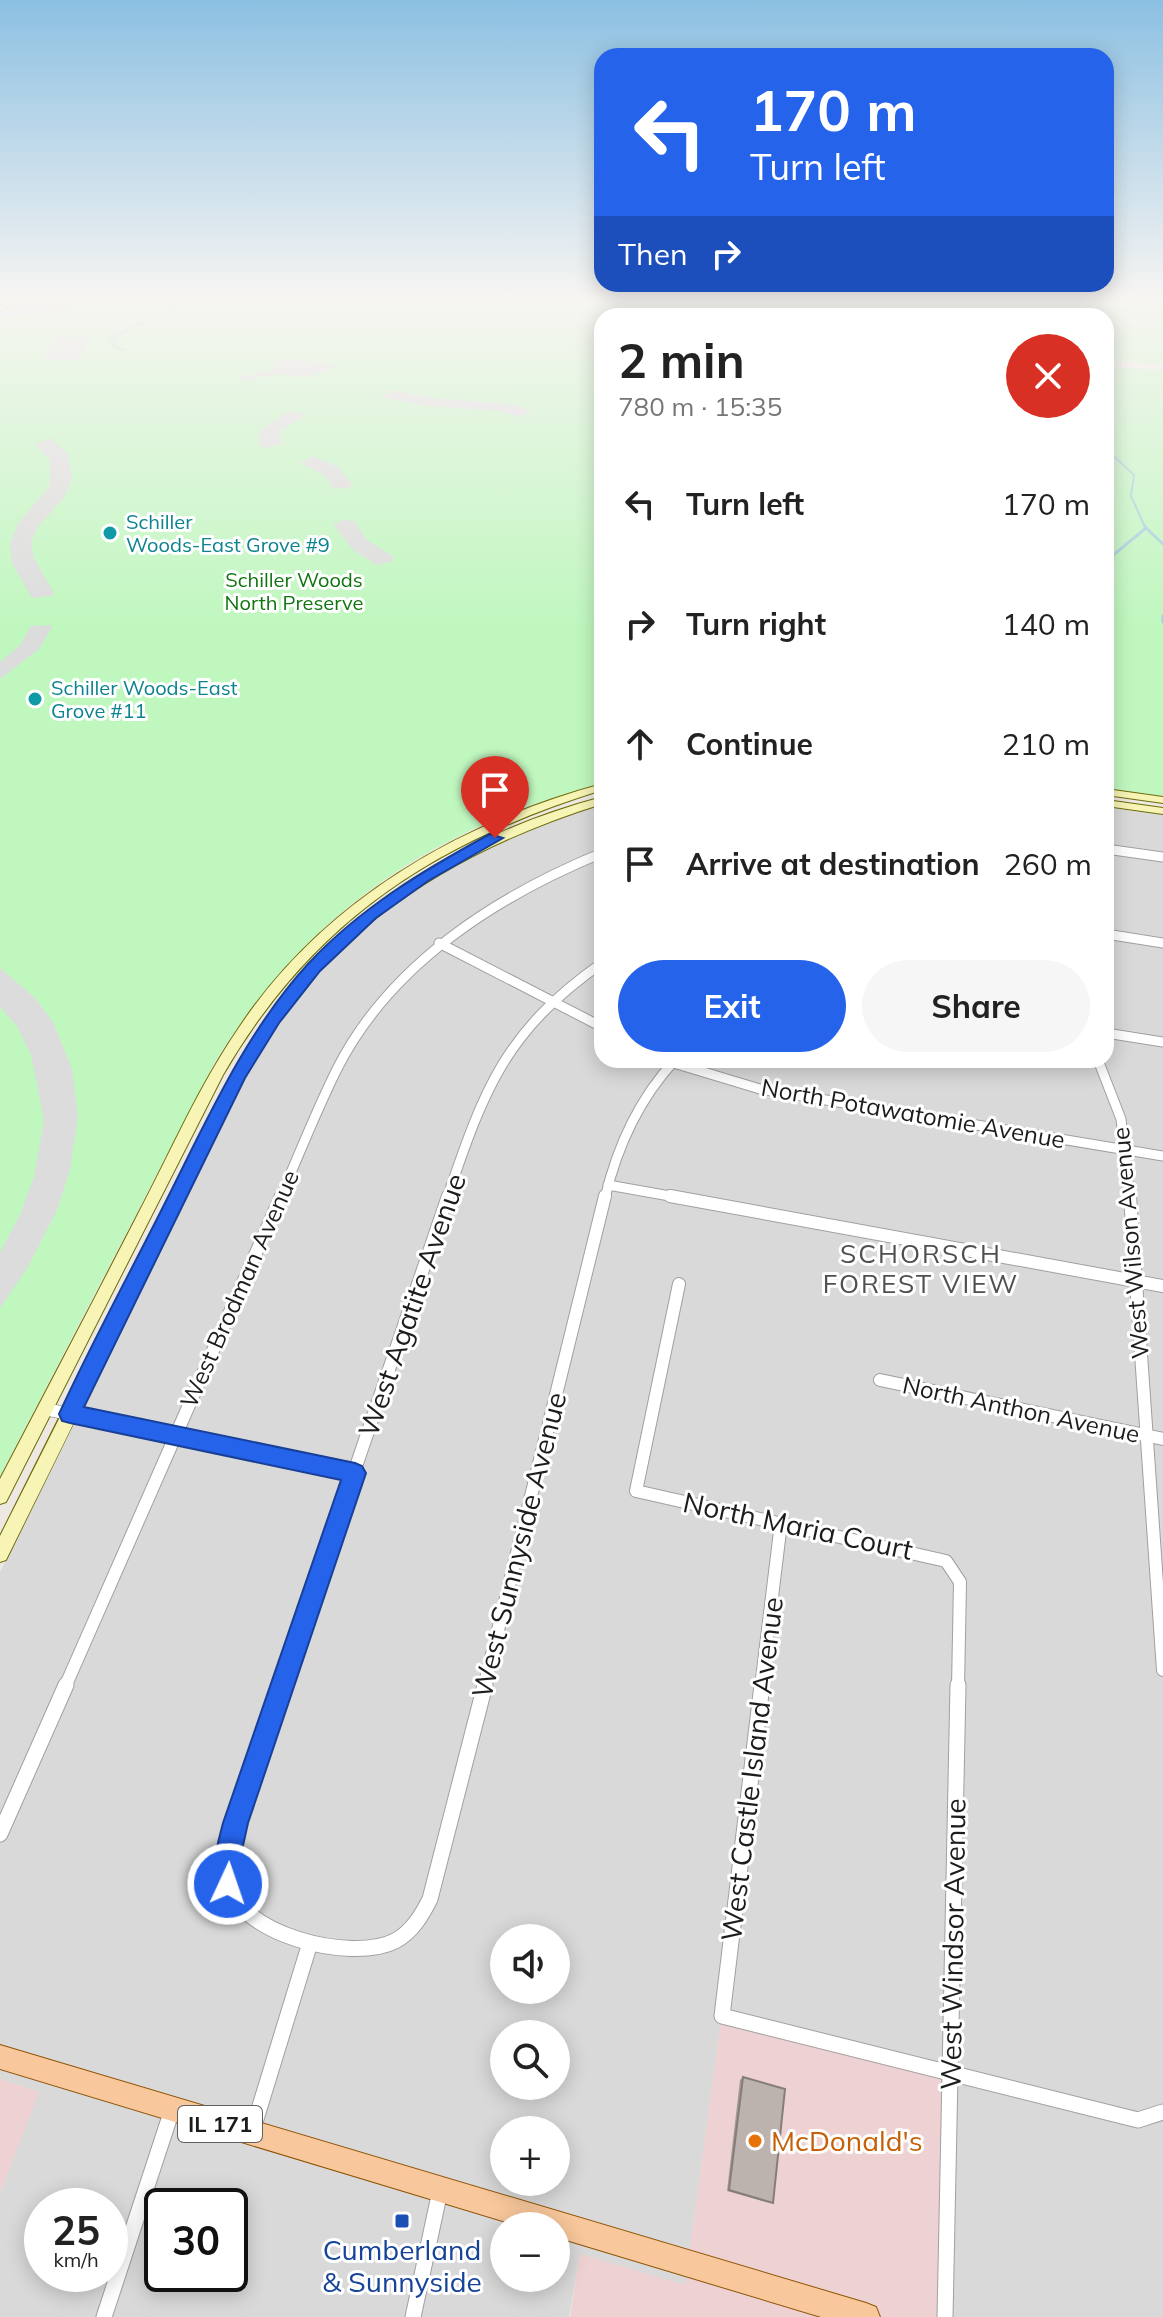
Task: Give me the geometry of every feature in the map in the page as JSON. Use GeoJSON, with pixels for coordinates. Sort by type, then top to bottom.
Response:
{"type":"FeatureCollection","features":[{"type":"Feature","properties":{"kind":"main road"},"geometry":{"type":"LineString","coordinates":[[0,1496],[217,1073],[256,1010],[302,956],[390,881],[494,824],[594,790]]}},
{"type":"Feature","properties":{"kind":"main road"},"geometry":{"type":"LineString","coordinates":[[1114,793],[1163,800]]}},
{"type":"Feature","properties":{"kind":"main road"},"geometry":{"type":"LineString","coordinates":[[0,1554],[238,1077],[292,993],[337,945],[397,895],[495,838],[594,803]]}},
{"type":"Feature","properties":{"kind":"main road"},"geometry":{"type":"LineString","coordinates":[[1114,804],[1163,811]]}},
{"type":"Feature","properties":{"kind":"main road","name":"IL 171"},"geometry":{"type":"LineString","coordinates":[[0,2057],[866,2317]]}},
{"type":"Feature","properties":{"kind":"street"},"geometry":{"type":"LineString","coordinates":[[1114,850],[1163,857]]}},
{"type":"Feature","properties":{"kind":"street","name":"West Brodman Avenue"},"geometry":{"type":"LineString","coordinates":[[0,1834],[338,1067],[378,1005],[439,943],[526,886],[594,856]]}},
{"type":"Feature","properties":{"kind":"street"},"geometry":{"type":"LineString","coordinates":[[1114,935],[1163,943]]}},
{"type":"Feature","properties":{"kind":"street"},"geometry":{"type":"LineString","coordinates":[[439,943],[594,1023]]}},
{"type":"Feature","properties":{"kind":"street","name":"West Agatite Avenue"},"geometry":{"type":"LineString","coordinates":[[310,1943],[263,1924],[236,1903],[228,1884],[227,1859],[235,1823],[478,1107],[507,1053],[551,1002],[594,969]]}},
{"type":"Feature","properties":{"kind":"street"},"geometry":{"type":"LineString","coordinates":[[1114,1034],[1163,1042]]}},
{"type":"Feature","properties":{"kind":"street","name":"West Sunnyside Avenue"},"geometry":{"type":"LineString","coordinates":[[310,1943],[371,1950],[391,1944],[408,1932],[434,1891],[608,1185],[630,1124],[666,1068]]}},
{"type":"Feature","properties":{"kind":"street","name":"North Potawatomie Avenue"},"geometry":{"type":"LineString","coordinates":[[693,1068],[760,1089],[1163,1156]]}},
{"type":"Feature","properties":{"kind":"street","name":"West Wilson Avenue"},"geometry":{"type":"LineString","coordinates":[[1101,1068],[1121,1119],[1127,1150],[1163,1670]]}},
{"type":"Feature","properties":{"kind":"street"},"geometry":{"type":"LineString","coordinates":[[608,1185],[1163,1286]]}},
{"type":"Feature","properties":{"kind":"street","name":"North Maria Court"},"geometry":{"type":"LineString","coordinates":[[679,1284],[636,1491],[937,1557],[947,1561],[957,1571]]}},
{"type":"Feature","properties":{"kind":"street","name":"North Anthon Avenue"},"geometry":{"type":"LineString","coordinates":[[880,1380],[1163,1439]]}},
{"type":"Feature","properties":{"kind":"street"},"geometry":{"type":"LineString","coordinates":[[45,1409],[355,1473]]}},
{"type":"Feature","properties":{"kind":"street","name":"West Castle Island Avenue"},"geometry":{"type":"LineString","coordinates":[[781,1523],[722,2016],[950,2074]]}},
{"type":"Feature","properties":{"kind":"street","name":"West Windsor Avenue"},"geometry":{"type":"LineString","coordinates":[[945,2317],[962,1602],[957,1571]]}},
{"type":"Feature","properties":{"kind":"street"},"geometry":{"type":"LineString","coordinates":[[252,2134],[310,1943]]}},
{"type":"Feature","properties":{"kind":"street"},"geometry":{"type":"LineString","coordinates":[[950,2074],[1138,2120],[1163,2112]]}},
{"type":"Feature","properties":{"kind":"street"},"geometry":{"type":"LineString","coordinates":[[104,2317],[172,2110]]}},
{"type":"Feature","properties":{"kind":"street"},"geometry":{"type":"LineString","coordinates":[[413,2317],[440,2191]]}},
{"type":"Feature","properties":{"kind":"shaded area"},"geometry":{"type":"Polygon","coordinates":[[[442,407],[519,407],[533,411],[519,417],[499,411],[442,407]]]}},
{"type":"Feature","properties":{"kind":"shaded area"},"geometry":{"type":"Polygon","coordinates":[[[290,411],[307,414],[280,431],[282,444],[262,448],[259,438],[261,430],[290,411]]]}},
{"type":"Feature","properties":{"kind":"shaded area"},"geometry":{"type":"Polygon","coordinates":[[[51,438],[68,455],[72,478],[64,497],[37,528],[31,543],[34,558],[55,595],[32,598],[12,563],[10,543],[18,524],[50,485],[50,460],[35,444],[51,438]]]}},
{"type":"Feature","properties":{"kind":"shaded area"},"geometry":{"type":"Polygon","coordinates":[[[313,456],[338,467],[354,487],[334,489],[325,476],[300,463],[313,456]]]}},
{"type":"Feature","properties":{"kind":"shaded area"},"geometry":{"type":"Polygon","coordinates":[[[343,520],[355,521],[367,540],[394,557],[392,561],[377,565],[353,550],[333,524],[343,520]]]}},
{"type":"Feature","properties":{"kind":"shaded area"},"geometry":{"type":"Polygon","coordinates":[[[53,625],[39,649],[0,679],[0,662],[20,645],[31,626],[53,625]]]}},
{"type":"Feature","properties":{"kind":"shaded area"},"geometry":{"type":"Polygon","coordinates":[[[594,807],[594,1068],[1114,1068],[1114,808],[1163,815],[1163,2317],[953,2317],[957,2083],[721,2021],[685,2286],[580,2255],[569,2317],[0,2317],[0,2193],[38,2092],[0,2079],[0,1572],[264,1043],[305,986],[359,932],[432,877],[544,823],[594,807]]]}},
{"type":"Feature","properties":{"kind":"shaded area"},"geometry":{"type":"Polygon","coordinates":[[[0,968],[35,998],[53,1022],[72,1069],[78,1116],[70,1169],[58,1208],[28,1267],[0,1308],[0,1252],[19,1217],[34,1177],[44,1120],[31,1055],[17,1026],[0,1007],[0,968]]]}},
{"type":"Feature","properties":{"kind":"shaded area"},"geometry":{"type":"Polygon","coordinates":[[[721,2020],[957,2083],[953,2317],[570,2317],[580,2254],[685,2285],[721,2020]]]}},
{"type":"Feature","properties":{"kind":"shaded area"},"geometry":{"type":"Polygon","coordinates":[[[0,2079],[39,2092],[0,2193],[0,2079]]]}},
{"type":"Feature","properties":{"kind":"green space","name":"Schiller Woods North Preserve"},"geometry":{"type":"Polygon","coordinates":[[[0,407],[594,407],[594,785],[540,802],[430,851],[380,882],[292,960],[253,1007],[216,1060],[0,1476],[0,407]]]}},
{"type":"Feature","properties":{"kind":"green space"},"geometry":{"type":"Polygon","coordinates":[[[1114,407],[1163,407],[1163,796],[1114,790],[1114,407]]]}},
{"type":"Feature","properties":{"kind":"building","name":"McDonald's"},"geometry":{"type":"Polygon","coordinates":[[[743,2077],[785,2089],[773,2203],[729,2190],[743,2077]]]}},
{"type":"Feature","properties":{"kind":"waterway"},"geometry":{"type":"LineString","coordinates":[[1114,456],[1134,475],[1131,496],[1144,525]]}},
{"type":"Feature","properties":{"kind":"waterway"},"geometry":{"type":"LineString","coordinates":[[1114,554],[1146,528]]}},
{"type":"Feature","properties":{"kind":"waterway"},"geometry":{"type":"LineString","coordinates":[[1146,528],[1163,544]]}},
{"type":"Feature","properties":{"kind":"waterway"},"geometry":{"type":"LineString","coordinates":[[1163,616],[1163,622]]}},
{"type":"Feature","properties":{"kind":"place","name":"Schiller Woods-East Grove #9"},"geometry":{"type":"Point","coordinates":[110,533]}},
{"type":"Feature","properties":{"kind":"place","name":"Schiller Woods-East Grove #11"},"geometry":{"type":"Point","coordinates":[35,699]}},
{"type":"Feature","properties":{"kind":"place","name":"McDonald's"},"geometry":{"type":"Point","coordinates":[755,2141]}},
{"type":"Feature","properties":{"kind":"place","name":"Cumberland & Sunnyside"},"geometry":{"type":"Point","coordinates":[402,2221]}},
{"type":"Feature","properties":{"kind":"district","name":"SCHORSCH FOREST VIEW"},"geometry":{"type":"Point","coordinates":[921,1269]}},
{"type":"Feature","properties":{"kind":"route"},"geometry":{"type":"LineString","coordinates":[[228,1884],[227,1859],[235,1823],[355,1473],[70,1414],[238,1077],[292,993],[370,915],[423,877],[495,838]]}}]}
